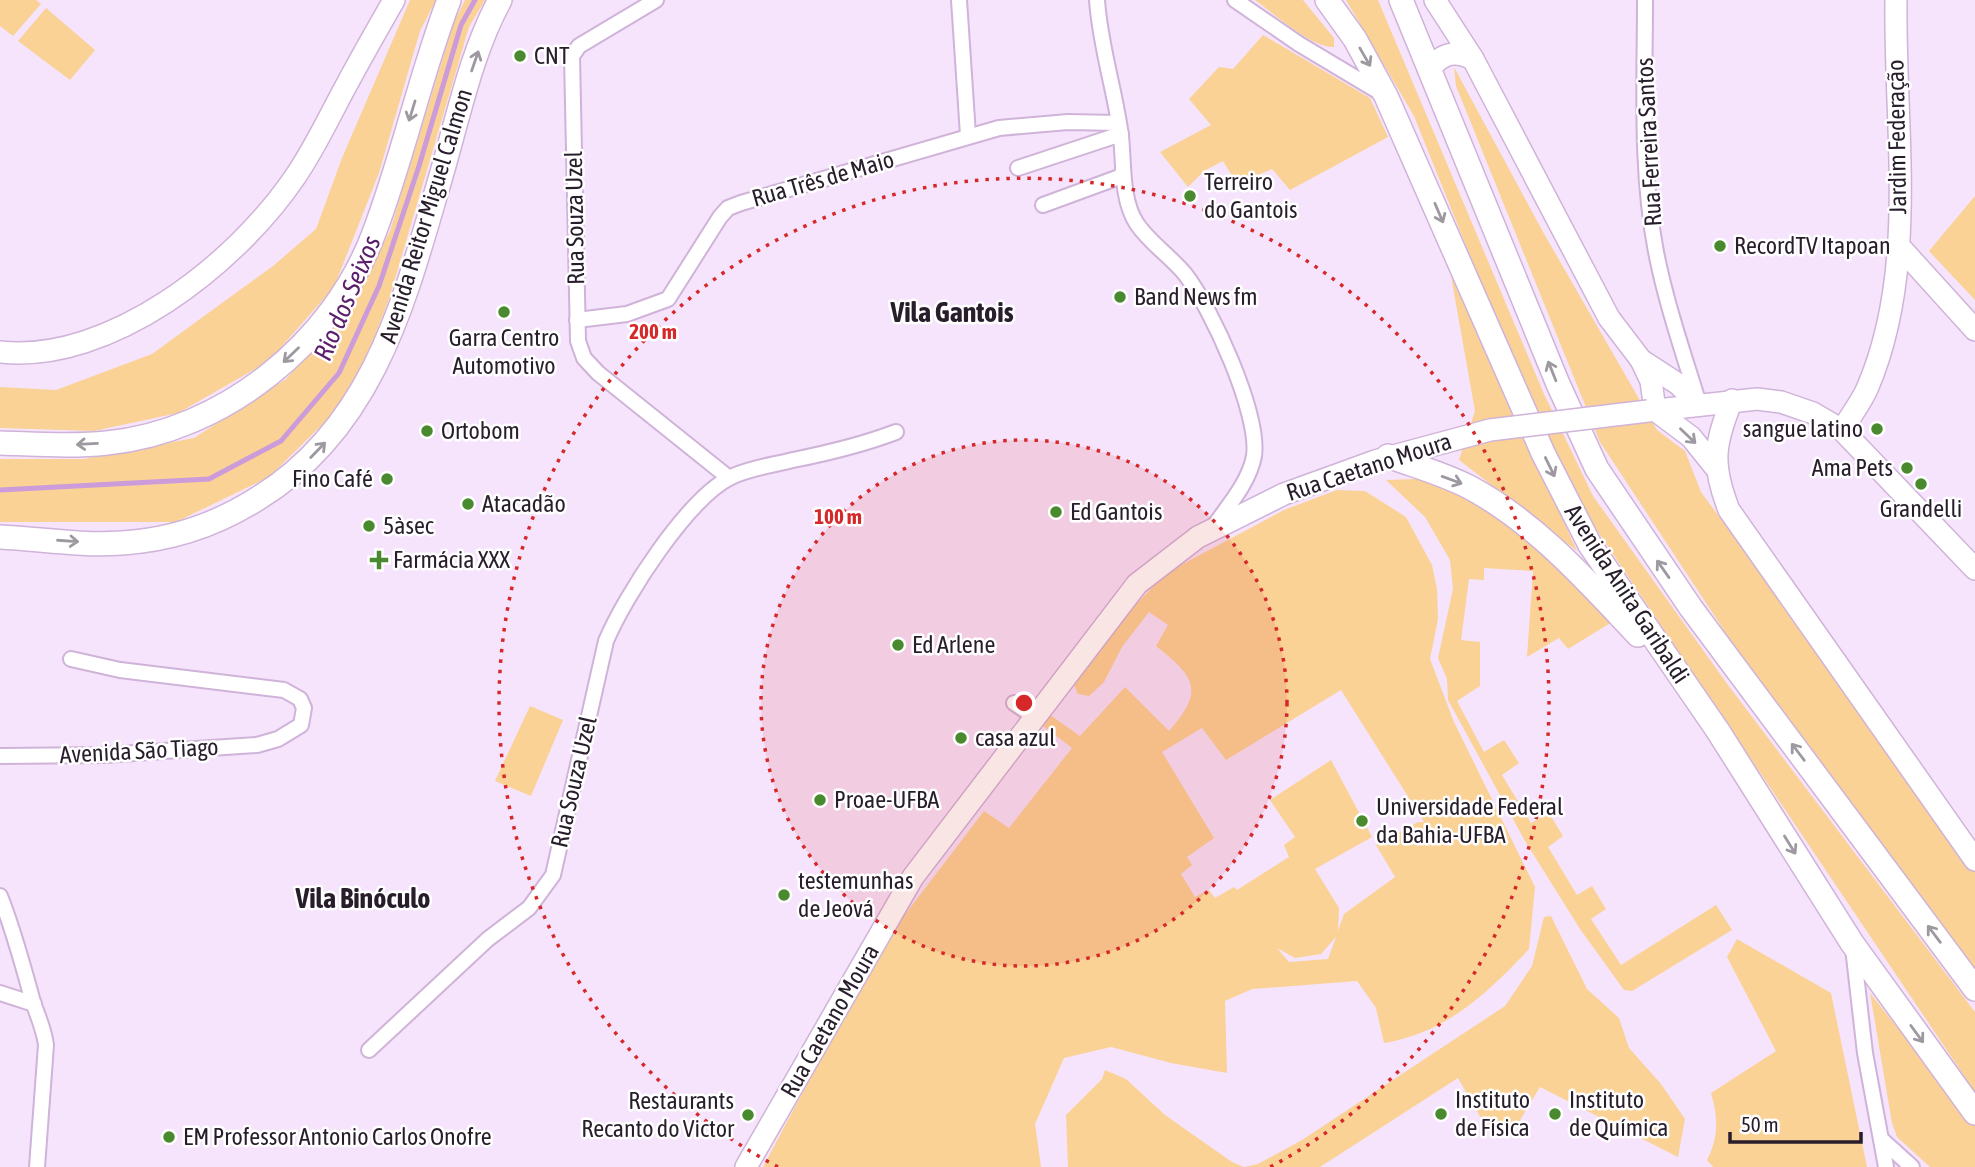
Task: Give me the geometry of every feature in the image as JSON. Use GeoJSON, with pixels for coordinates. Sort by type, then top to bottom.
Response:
{"type":"FeatureCollection","features":[{"type":"Feature","properties":{"kind":"main road"},"geometry":{"type":"LineString","coordinates":[[0,352],[24,355],[93,340],[134,321],[218,262],[260,221],[295,177],[394,0]]}},
{"type":"Feature","properties":{"kind":"main road","name":"Avenida Reitor Miguel Calmon"},"geometry":{"type":"LineString","coordinates":[[0,443],[108,443],[177,427],[238,397],[270,375],[299,348],[346,290],[374,233],[423,71],[449,0]]}},
{"type":"Feature","properties":{"kind":"main road","name":"Avenida Reitor Miguel Calmon"},"geometry":{"type":"LineString","coordinates":[[0,537],[119,544],[182,533],[233,514],[268,493],[302,467],[333,435],[369,381],[394,328],[467,85],[500,0]]}},
{"type":"Feature","properties":{"kind":"main road","name":"Avenida Anita Garibaldi"},"geometry":{"type":"LineString","coordinates":[[1327,0],[1355,39],[1386,96],[1563,496],[1591,545],[1685,686],[1718,730],[1852,943],[1975,1113]]}},
{"type":"Feature","properties":{"kind":"main road","name":"Avenida Anita Garibaldi"},"geometry":{"type":"LineString","coordinates":[[1401,0],[1558,384],[1597,469],[1691,608],[1975,989]]}},
{"type":"Feature","properties":{"kind":"main road"},"geometry":{"type":"LineString","coordinates":[[1435,0],[1473,59],[1609,318],[1641,360],[1651,381],[1651,410],[1691,437],[1715,467],[1729,510],[1738,524],[1975,860]]}},
{"type":"Feature","properties":{"kind":"main road","name":"Jardim Federação"},"geometry":{"type":"LineString","coordinates":[[1842,430],[1866,390],[1883,341],[1899,246],[1896,0]]}},
{"type":"Feature","properties":{"kind":"main road"},"geometry":{"type":"LineString","coordinates":[[1430,69],[1442,56],[1453,53],[1473,59]]}},
{"type":"Feature","properties":{"kind":"main road"},"geometry":{"type":"LineString","coordinates":[[1899,246],[1975,330]]}},
{"type":"Feature","properties":{"kind":"main road"},"geometry":{"type":"LineString","coordinates":[[1641,360],[1678,384],[1699,404]]}},
{"type":"Feature","properties":{"kind":"main road"},"geometry":{"type":"LineString","coordinates":[[1715,467],[1719,433],[1732,400]]}},
{"type":"Feature","properties":{"kind":"main road","name":"Rua Caetano Moura"},"geometry":{"type":"LineString","coordinates":[[746,1167],[913,877],[1137,584],[1160,563],[1211,530],[1284,494],[1388,456],[1490,430],[1732,400],[1781,402],[1813,412],[1842,430],[1975,569]]}},
{"type":"Feature","properties":{"kind":"main road"},"geometry":{"type":"LineString","coordinates":[[1388,456],[1466,485],[1496,502],[1584,579],[1685,686]]}},
{"type":"Feature","properties":{"kind":"street","name":"Rua Souza Uzel"},"geometry":{"type":"LineString","coordinates":[[369,1051],[478,948],[529,908],[546,886],[555,866],[606,641],[618,612],[645,569],[671,536],[729,478],[584,358],[578,341],[572,56],[579,46],[656,0]]}},
{"type":"Feature","properties":{"kind":"street"},"geometry":{"type":"LineString","coordinates":[[959,0],[968,135]]}},
{"type":"Feature","properties":{"kind":"street"},"geometry":{"type":"LineString","coordinates":[[1097,0],[1120,129],[1123,169],[1136,223],[1186,275],[1238,376],[1254,436],[1254,456],[1246,478],[1211,530]]}},
{"type":"Feature","properties":{"kind":"street"},"geometry":{"type":"LineString","coordinates":[[1235,0],[1298,44],[1386,96]]}},
{"type":"Feature","properties":{"kind":"street","name":"Rua Ferreira Santos"},"geometry":{"type":"LineString","coordinates":[[1645,0],[1645,128],[1651,222],[1667,300],[1699,404]]}},
{"type":"Feature","properties":{"kind":"street","name":"Rua Três de Maio"},"geometry":{"type":"LineString","coordinates":[[577,320],[627,314],[668,299],[695,254],[728,208],[968,135],[1023,125],[1120,129]]}},
{"type":"Feature","properties":{"kind":"street"},"geometry":{"type":"LineString","coordinates":[[1018,168],[1120,129]]}},
{"type":"Feature","properties":{"kind":"street"},"geometry":{"type":"LineString","coordinates":[[1043,205],[1122,176],[1123,169]]}},
{"type":"Feature","properties":{"kind":"street"},"geometry":{"type":"LineString","coordinates":[[729,478],[867,443],[896,432]]}},
{"type":"Feature","properties":{"kind":"street","name":"Avenida São Tiago"},"geometry":{"type":"LineString","coordinates":[[0,757],[139,754],[188,747],[257,744],[278,739],[301,725],[304,718],[300,699],[285,690],[120,670],[71,659]]}},
{"type":"Feature","properties":{"kind":"street"},"geometry":{"type":"LineString","coordinates":[[1014,703],[1035,717]]}},
{"type":"Feature","properties":{"kind":"street"},"geometry":{"type":"LineString","coordinates":[[0,896],[19,947],[34,1004],[43,1025],[46,1045],[37,1167]]}},
{"type":"Feature","properties":{"kind":"street"},"geometry":{"type":"LineString","coordinates":[[1852,943],[1865,1053],[1885,1167]]}},
{"type":"Feature","properties":{"kind":"street"},"geometry":{"type":"LineString","coordinates":[[0,993],[34,1004]]}},
{"type":"Feature","properties":{"kind":"street"},"geometry":{"type":"LineString","coordinates":[[1881,1139],[1912,1167]]}},
{"type":"Feature","properties":{"kind":"shaded area"},"geometry":{"type":"Polygon","coordinates":[[[0,0],[36,0],[41,4],[13,36],[0,26],[0,0]]]}},
{"type":"Feature","properties":{"kind":"shaded area"},"geometry":{"type":"Polygon","coordinates":[[[410,0],[436,0],[420,31],[379,173],[334,287],[269,361],[178,413],[94,431],[0,428],[0,387],[56,390],[152,354],[273,266],[316,229],[342,158],[410,0]]]}},
{"type":"Feature","properties":{"kind":"shaded area"},"geometry":{"type":"Polygon","coordinates":[[[465,0],[485,0],[469,27],[390,296],[368,354],[333,414],[269,477],[176,522],[0,522],[0,459],[84,459],[194,438],[286,379],[350,308],[390,231],[454,22],[465,0]]]}},
{"type":"Feature","properties":{"kind":"shaded area"},"geometry":{"type":"Polygon","coordinates":[[[1255,0],[1303,0],[1334,38],[1334,47],[1315,42],[1255,0]]]}},
{"type":"Feature","properties":{"kind":"shaded area"},"geometry":{"type":"Polygon","coordinates":[[[1346,0],[1378,0],[1544,394],[1593,496],[1728,685],[1975,1012],[1975,1092],[1578,502],[1501,333],[1414,116],[1346,0]]]}},
{"type":"Feature","properties":{"kind":"shaded area"},"geometry":{"type":"Polygon","coordinates":[[[46,8],[95,50],[70,80],[18,41],[46,8]]]}},
{"type":"Feature","properties":{"kind":"shaded area"},"geometry":{"type":"Polygon","coordinates":[[[1263,35],[1370,98],[1388,137],[1290,190],[1272,169],[1237,184],[1223,161],[1204,171],[1188,187],[1160,152],[1211,125],[1189,99],[1219,67],[1233,69],[1263,35]]]}},
{"type":"Feature","properties":{"kind":"shaded area"},"geometry":{"type":"Polygon","coordinates":[[[1454,67],[1543,232],[1657,430],[1685,451],[1701,492],[1935,809],[1975,869],[1975,971],[1737,650],[1600,442],[1456,86],[1454,67]]]}},
{"type":"Feature","properties":{"kind":"shaded area"},"geometry":{"type":"Polygon","coordinates":[[[1975,196],[1975,300],[1929,251],[1975,196]]]}},
{"type":"Feature","properties":{"kind":"shaded area"},"geometry":{"type":"Polygon","coordinates":[[[1451,276],[1577,551],[1459,460],[1475,411],[1451,276]]]}},
{"type":"Feature","properties":{"kind":"shaded area"},"geometry":{"type":"Polygon","coordinates":[[[1446,478],[1544,553],[1612,622],[1568,649],[1559,638],[1527,657],[1533,571],[1484,568],[1484,580],[1469,579],[1461,640],[1480,642],[1480,686],[1457,701],[1484,752],[1504,740],[1519,763],[1502,775],[1531,823],[1549,813],[1563,836],[1548,847],[1577,895],[1592,886],[1606,909],[1591,919],[1621,965],[1716,905],[1732,930],[1632,991],[1624,990],[1580,929],[1525,841],[1448,700],[1447,679],[1438,658],[1453,589],[1450,560],[1425,517],[1386,480],[1446,478]]]}},
{"type":"Feature","properties":{"kind":"shaded area"},"geometry":{"type":"Polygon","coordinates":[[[1337,490],[1365,491],[1406,517],[1432,565],[1437,589],[1438,619],[1430,659],[1454,722],[1535,887],[1529,949],[1498,981],[1464,1009],[1427,1030],[1406,1038],[1384,1043],[1376,1008],[1357,981],[1252,989],[1225,1001],[1227,1073],[1171,1063],[1111,1047],[1064,1058],[1035,1124],[1041,1167],[763,1167],[878,950],[984,811],[1009,828],[1072,748],[1043,726],[1050,715],[1080,736],[1125,687],[1169,731],[1188,705],[1191,685],[1187,676],[1156,646],[1168,625],[1149,612],[1122,647],[1104,682],[1089,696],[1078,694],[1074,685],[1105,637],[1166,573],[1284,510],[1337,490]],[[1341,690],[1226,760],[1202,728],[1162,752],[1214,838],[1187,857],[1192,865],[1181,874],[1195,897],[1209,890],[1215,898],[1234,887],[1237,890],[1289,857],[1284,845],[1295,837],[1270,800],[1331,760],[1372,837],[1315,869],[1339,908],[1338,931],[1344,914],[1395,877],[1376,845],[1418,822],[1424,822],[1341,690]],[[1336,937],[1321,954],[1295,958],[1277,948],[1289,962],[1328,959],[1336,937]]]}},
{"type":"Feature","properties":{"kind":"shaded area"},"geometry":{"type":"Polygon","coordinates":[[[530,706],[563,720],[531,796],[495,781],[530,706]]]}},
{"type":"Feature","properties":{"kind":"shaded area"},"geometry":{"type":"Polygon","coordinates":[[[1551,916],[1587,989],[1619,1018],[1629,1048],[1661,1084],[1685,1119],[1678,1157],[1540,1087],[1510,1137],[1490,1134],[1458,1078],[1320,1167],[1244,1167],[1258,1164],[1302,1140],[1505,1006],[1532,966],[1544,917],[1551,916]]]}},
{"type":"Feature","properties":{"kind":"shaded area"},"geometry":{"type":"Polygon","coordinates":[[[1737,939],[1831,993],[1867,1167],[1713,1167],[1707,1160],[1714,1143],[1716,1127],[1711,1093],[1776,1051],[1727,957],[1737,939]]]}},
{"type":"Feature","properties":{"kind":"shaded area"},"geometry":{"type":"Polygon","coordinates":[[[1870,993],[1975,1126],[1975,1167],[1930,1167],[1897,1137],[1892,1123],[1870,993]]]}},
{"type":"Feature","properties":{"kind":"shaded area"},"geometry":{"type":"Polygon","coordinates":[[[1105,1070],[1126,1079],[1165,1115],[1232,1162],[1244,1167],[1068,1167],[1066,1115],[1102,1079],[1105,1070]]]}},
{"type":"Feature","properties":{"kind":"waterway","name":"Rio dos Seixos"},"geometry":{"type":"LineString","coordinates":[[0,490],[209,479],[281,441],[339,373],[379,286],[419,166],[461,25],[475,0]]}},
{"type":"Feature","properties":{"kind":"place","name":"CNT"},"geometry":{"type":"Point","coordinates":[520,56]}},
{"type":"Feature","properties":{"kind":"place","name":"Terreiro do Gantois"},"geometry":{"type":"Point","coordinates":[1190,196]}},
{"type":"Feature","properties":{"kind":"place","name":"RecordTV Itapoan"},"geometry":{"type":"Point","coordinates":[1720,246]}},
{"type":"Feature","properties":{"kind":"place","name":"Band News fm"},"geometry":{"type":"Point","coordinates":[1120,297]}},
{"type":"Feature","properties":{"kind":"place","name":"Garra Centro Automotivo"},"geometry":{"type":"Point","coordinates":[504,312]}},
{"type":"Feature","properties":{"kind":"place","name":"sangue latino"},"geometry":{"type":"Point","coordinates":[1877,429]}},
{"type":"Feature","properties":{"kind":"place","name":"Ortobom"},"geometry":{"type":"Point","coordinates":[427,431]}},
{"type":"Feature","properties":{"kind":"place","name":"Ama Pets"},"geometry":{"type":"Point","coordinates":[1907,468]}},
{"type":"Feature","properties":{"kind":"place","name":"Fino Café"},"geometry":{"type":"Point","coordinates":[387,479]}},
{"type":"Feature","properties":{"kind":"place","name":"Grandelli"},"geometry":{"type":"Point","coordinates":[1921,484]}},
{"type":"Feature","properties":{"kind":"place","name":"Atacadão"},"geometry":{"type":"Point","coordinates":[468,504]}},
{"type":"Feature","properties":{"kind":"place","name":"Ed Gantois"},"geometry":{"type":"Point","coordinates":[1056,512]}},
{"type":"Feature","properties":{"kind":"place","name":"5àsec"},"geometry":{"type":"Point","coordinates":[369,526]}},
{"type":"Feature","properties":{"kind":"place","name":"Farmácia XXX"},"geometry":{"type":"Point","coordinates":[379,560]}},
{"type":"Feature","properties":{"kind":"place","name":"Ed Arlene"},"geometry":{"type":"Point","coordinates":[898,645]}},
{"type":"Feature","properties":{"kind":"place","name":"casa azul"},"geometry":{"type":"Point","coordinates":[961,738]}},
{"type":"Feature","properties":{"kind":"place","name":"Proae-UFBA"},"geometry":{"type":"Point","coordinates":[820,800]}},
{"type":"Feature","properties":{"kind":"place","name":"Universidade Federal da Bahia-UFBA"},"geometry":{"type":"Point","coordinates":[1362,821]}},
{"type":"Feature","properties":{"kind":"place","name":"testemunhas de Jeová"},"geometry":{"type":"Point","coordinates":[784,895]}},
{"type":"Feature","properties":{"kind":"place","name":"Instituto de Física"},"geometry":{"type":"Point","coordinates":[1441,1114]}},
{"type":"Feature","properties":{"kind":"place","name":"Instituto de Química"},"geometry":{"type":"Point","coordinates":[1555,1114]}},
{"type":"Feature","properties":{"kind":"place","name":"Restaurants Recanto do Victor"},"geometry":{"type":"Point","coordinates":[748,1115]}},
{"type":"Feature","properties":{"kind":"place","name":"EM Professor Antonio Carlos Onofre"},"geometry":{"type":"Point","coordinates":[169,1137]}},
{"type":"Feature","properties":{"kind":"district","name":"Vila Gantois"},"geometry":{"type":"Point","coordinates":[952,312]}},
{"type":"Feature","properties":{"kind":"district","name":"Vila Binóculo"},"geometry":{"type":"Point","coordinates":[363,898]}}]}
